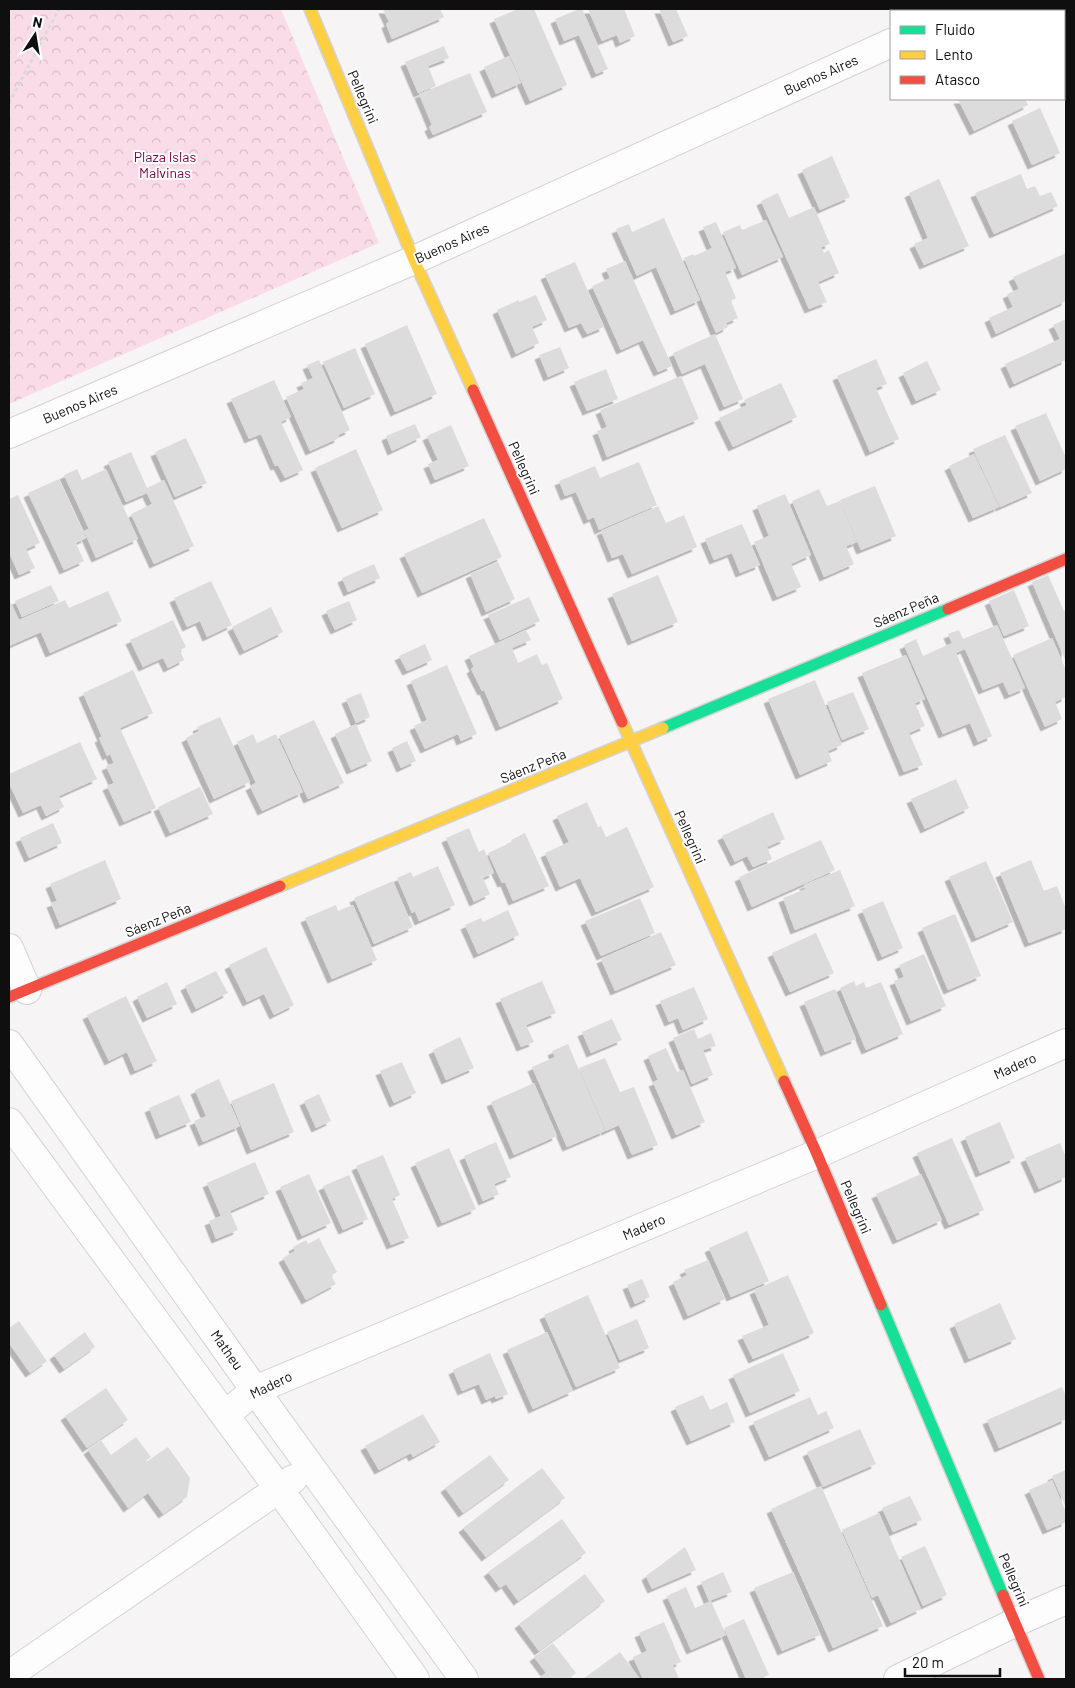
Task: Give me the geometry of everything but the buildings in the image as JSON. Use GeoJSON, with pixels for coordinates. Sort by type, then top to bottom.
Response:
{"type":"FeatureCollection","features":[{"type":"Feature","properties":{"kind":"street","name":"Pellegrini"},"geometry":{"type":"LineString","coordinates":[[310,9],[414,260],[817,1154],[1040,1679]]}},
{"type":"Feature","properties":{"kind":"street","name":"Buenos Aires"},"geometry":{"type":"LineString","coordinates":[[9,434],[414,260],[890,43]]}},
{"type":"Feature","properties":{"kind":"street","name":"Sáenz Peña"},"geometry":{"type":"LineString","coordinates":[[18,993],[630,742],[1066,559]]}},
{"type":"Feature","properties":{"kind":"street"},"geometry":{"type":"LineString","coordinates":[[9,948],[18,993]]}},
{"type":"Feature","properties":{"kind":"street","name":"Madero"},"geometry":{"type":"LineString","coordinates":[[225,1414],[255,1390],[817,1154],[1066,1043]]}},
{"type":"Feature","properties":{"kind":"street","name":"Matheu"},"geometry":{"type":"LineString","coordinates":[[9,1044],[255,1390],[464,1679]]}},
{"type":"Feature","properties":{"kind":"street"},"geometry":{"type":"LineString","coordinates":[[9,1122],[279,1488],[415,1679]]}},
{"type":"Feature","properties":{"kind":"street"},"geometry":{"type":"LineString","coordinates":[[9,1675],[311,1466]]}},
{"type":"Feature","properties":{"kind":"street"},"geometry":{"type":"LineString","coordinates":[[898,1679],[1066,1600]]}},
{"type":"Feature","properties":{"kind":"path"},"geometry":{"type":"LineString","coordinates":[[9,103],[59,9]]}},
{"type":"Feature","properties":{"kind":"green space","name":"Plaza Islas Malvinas"},"geometry":{"type":"Polygon","coordinates":[[[9,9],[281,9],[379,243],[9,404],[9,9]]]}},
{"type":"Feature","properties":{"kind":"traffic: fast"},"geometry":{"type":"LineString","coordinates":[[663,728],[948,609]]}},
{"type":"Feature","properties":{"kind":"traffic: fast"},"geometry":{"type":"LineString","coordinates":[[881,1305],[1003,1595]]}},
{"type":"Feature","properties":{"kind":"traffic: slow"},"geometry":{"type":"LineString","coordinates":[[310,9],[414,260],[473,390]]}},
{"type":"Feature","properties":{"kind":"traffic: slow"},"geometry":{"type":"LineString","coordinates":[[622,722],[784,1081]]}},
{"type":"Feature","properties":{"kind":"traffic: slow"},"geometry":{"type":"LineString","coordinates":[[280,886],[663,728]]}},
{"type":"Feature","properties":{"kind":"traffic: jam"},"geometry":{"type":"LineString","coordinates":[[473,390],[622,722]]}},
{"type":"Feature","properties":{"kind":"traffic: jam"},"geometry":{"type":"LineString","coordinates":[[948,609],[1066,559]]}},
{"type":"Feature","properties":{"kind":"traffic: jam"},"geometry":{"type":"LineString","coordinates":[[9,997],[280,886]]}},
{"type":"Feature","properties":{"kind":"traffic: jam"},"geometry":{"type":"LineString","coordinates":[[784,1081],[881,1305]]}},
{"type":"Feature","properties":{"kind":"traffic: jam"},"geometry":{"type":"LineString","coordinates":[[1003,1595],[1039,1679]]}}]}
